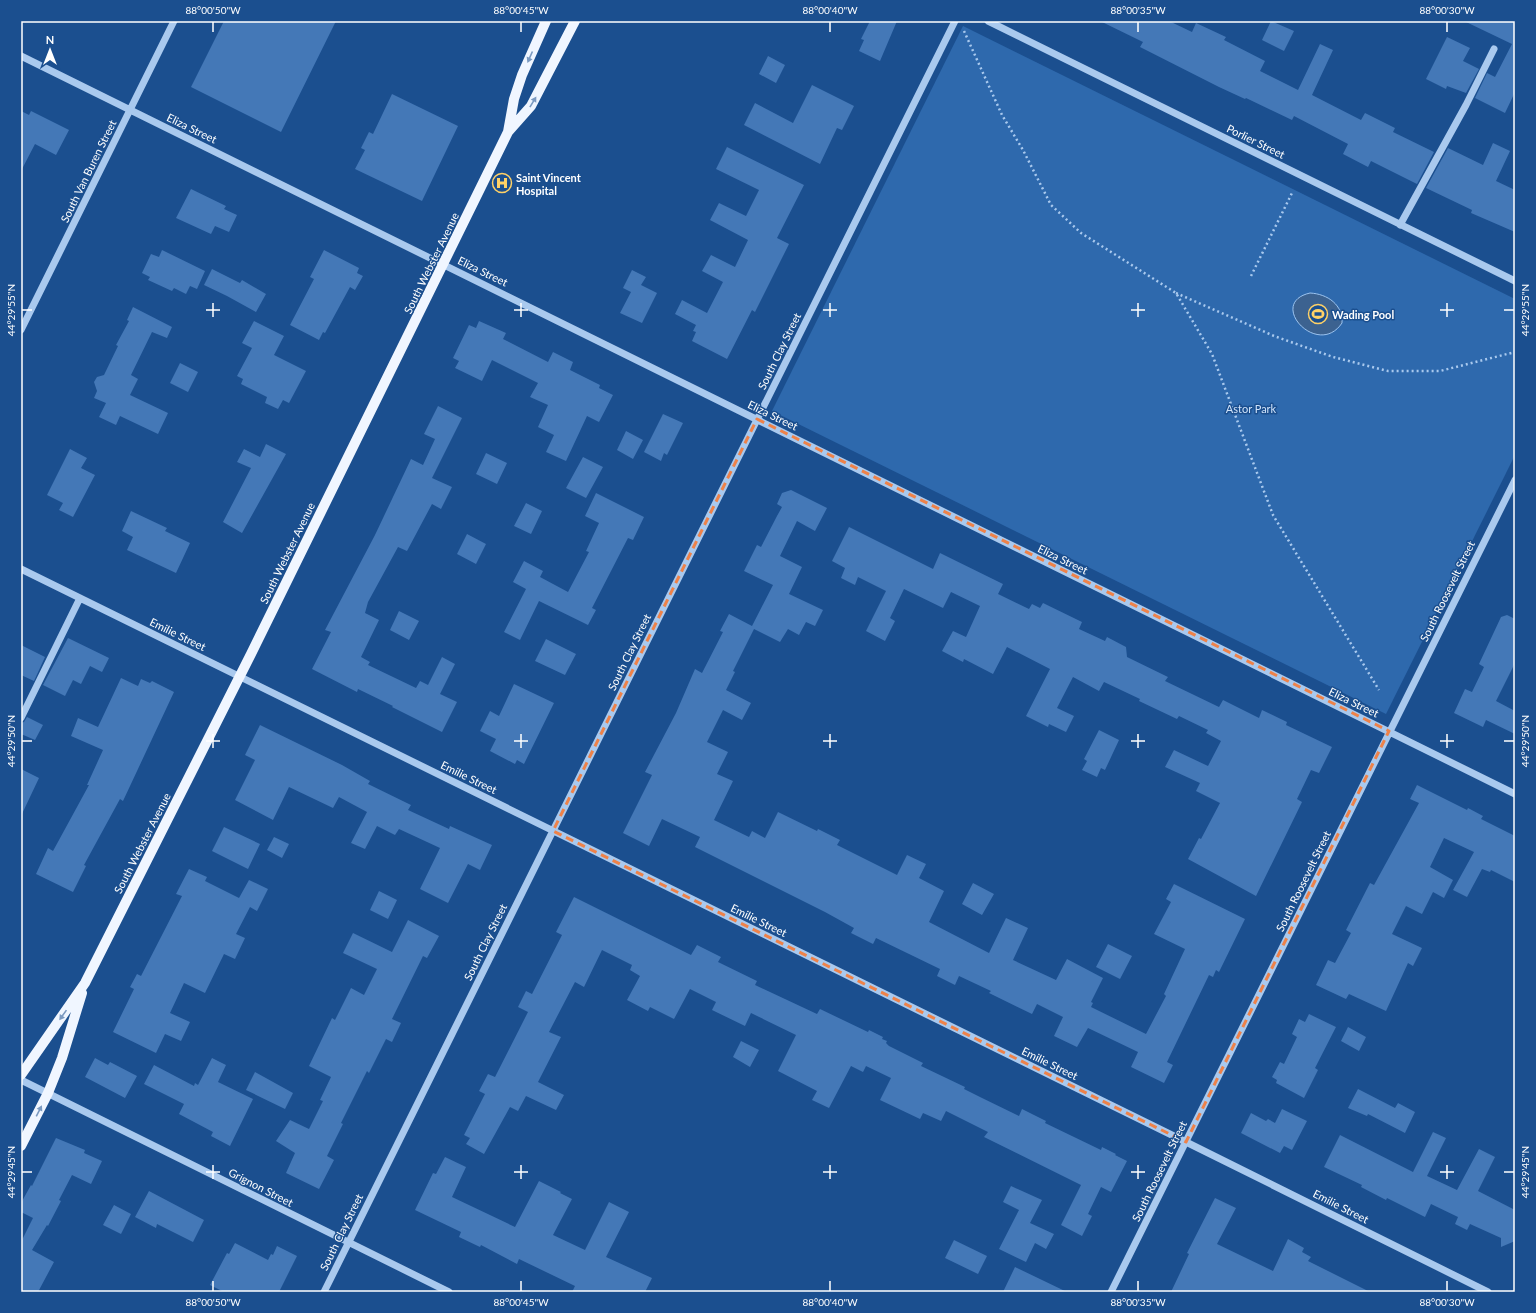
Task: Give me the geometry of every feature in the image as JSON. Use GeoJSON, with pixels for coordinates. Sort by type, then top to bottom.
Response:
{"type":"FeatureCollection","features":[{"type":"Feature","properties":{"kind":"main road","name":"South Webster Avenue"},"geometry":{"type":"LineString","coordinates":[[21,1075],[85,984],[240,676],[508,132],[514,99],[518,87],[546,21]]}},
{"type":"Feature","properties":{"kind":"main road","name":"South Webster Avenue"},"geometry":{"type":"LineString","coordinates":[[508,132],[531,106],[575,21]]}},
{"type":"Feature","properties":{"kind":"main road","name":"South Webster Avenue"},"geometry":{"type":"LineString","coordinates":[[21,1146],[48,1093],[62,1058],[85,984]]}},
{"type":"Feature","properties":{"kind":"street","name":"South Van Buren Street"},"geometry":{"type":"LineString","coordinates":[[21,330],[174,21]]}},
{"type":"Feature","properties":{"kind":"street","name":"South Clay Street"},"geometry":{"type":"LineString","coordinates":[[324,1292],[955,21]]}},
{"type":"Feature","properties":{"kind":"street","name":"Porlier Street"},"geometry":{"type":"LineString","coordinates":[[988,21],[1515,281]]}},
{"type":"Feature","properties":{"kind":"street"},"geometry":{"type":"LineString","coordinates":[[1400,225],[1466,105],[1494,49]]}},
{"type":"Feature","properties":{"kind":"street","name":"Eliza Street"},"geometry":{"type":"LineString","coordinates":[[21,56],[1515,794]]}},
{"type":"Feature","properties":{"kind":"street","name":"South Roosevelt Street"},"geometry":{"type":"LineString","coordinates":[[1111,1292],[1515,480]]}},
{"type":"Feature","properties":{"kind":"street","name":"Emilie Street"},"geometry":{"type":"LineString","coordinates":[[21,569],[1488,1292]]}},
{"type":"Feature","properties":{"kind":"street"},"geometry":{"type":"LineString","coordinates":[[21,718],[80,598]]}},
{"type":"Feature","properties":{"kind":"street","name":"Grignon Street"},"geometry":{"type":"LineString","coordinates":[[21,1080],[449,1292]]}},
{"type":"Feature","properties":{"kind":"path"},"geometry":{"type":"LineString","coordinates":[[964,31],[1002,115],[1024,150],[1051,205],[1082,233],[1176,293],[1274,336],[1333,357],[1388,371],[1440,371],[1515,352]]}},
{"type":"Feature","properties":{"kind":"path"},"geometry":{"type":"LineString","coordinates":[[1251,276],[1292,193]]}},
{"type":"Feature","properties":{"kind":"path"},"geometry":{"type":"LineString","coordinates":[[1176,293],[1212,354],[1273,515],[1379,690]]}},
{"type":"Feature","properties":{"kind":"highlighted area"},"geometry":{"type":"Polygon","coordinates":[[[757,419],[1389,731],[1186,1142],[553,831],[757,419]]]}},
{"type":"Feature","properties":{"kind":"green space","name":"Astor Park"},"geometry":{"type":"Polygon","coordinates":[[[963,26],[1515,299],[1515,455],[1386,714],[772,411],[963,26]]]}},
{"type":"Feature","properties":{"kind":"shaded area","name":"Wading Pool"},"geometry":{"type":"Polygon","coordinates":[[[1310,293],[1328,298],[1340,311],[1342,323],[1332,332],[1321,335],[1310,332],[1300,325],[1294,316],[1293,307],[1298,299],[1310,293]]]}},
{"type":"Feature","properties":{"kind":"building"},"geometry":{"type":"Polygon","coordinates":[[[224,21],[336,21],[281,132],[191,87],[224,21]]]}},
{"type":"Feature","properties":{"kind":"building"},"geometry":{"type":"Polygon","coordinates":[[[870,21],[897,21],[880,61],[859,51],[864,40],[861,39],[870,21]]]}},
{"type":"Feature","properties":{"kind":"building"},"geometry":{"type":"Polygon","coordinates":[[[1100,21],[1169,21],[1192,32],[1196,23],[1226,37],[1224,40],[1265,61],[1260,71],[1298,90],[1320,44],[1333,50],[1312,95],[1361,120],[1365,113],[1395,128],[1393,132],[1434,152],[1417,184],[1371,161],[1368,167],[1343,154],[1348,144],[1294,116],[1292,120],[1219,87],[1140,47],[1143,42],[1100,21]]]}},
{"type":"Feature","properties":{"kind":"building"},"geometry":{"type":"Polygon","coordinates":[[[1271,21],[1294,31],[1284,51],[1262,40],[1271,21]]]}},
{"type":"Feature","properties":{"kind":"building"},"geometry":{"type":"Polygon","coordinates":[[[1464,21],[1515,21],[1515,92],[1505,113],[1475,98],[1487,73],[1495,77],[1512,44],[1464,21]]]}},
{"type":"Feature","properties":{"kind":"building"},"geometry":{"type":"Polygon","coordinates":[[[1447,37],[1470,48],[1463,61],[1479,69],[1466,93],[1447,86],[1446,89],[1426,79],[1447,37]]]}},
{"type":"Feature","properties":{"kind":"building"},"geometry":{"type":"Polygon","coordinates":[[[768,56],[785,65],[776,83],[759,74],[768,56]]]}},
{"type":"Feature","properties":{"kind":"building"},"geometry":{"type":"Polygon","coordinates":[[[812,85],[854,106],[842,130],[837,128],[820,164],[744,125],[755,103],[793,123],[812,85]]]}},
{"type":"Feature","properties":{"kind":"building"},"geometry":{"type":"Polygon","coordinates":[[[392,94],[458,126],[422,201],[355,169],[365,150],[361,148],[369,132],[373,134],[392,94]]]}},
{"type":"Feature","properties":{"kind":"building"},"geometry":{"type":"Polygon","coordinates":[[[21,111],[29,115],[31,111],[69,130],[56,155],[35,144],[21,171],[21,111]]]}},
{"type":"Feature","properties":{"kind":"building"},"geometry":{"type":"Polygon","coordinates":[[[1493,143],[1510,151],[1496,181],[1515,190],[1515,232],[1471,213],[1472,210],[1426,188],[1448,148],[1483,165],[1493,143]]]}},
{"type":"Feature","properties":{"kind":"building"},"geometry":{"type":"Polygon","coordinates":[[[727,147],[804,185],[777,238],[789,244],[755,312],[752,310],[727,359],[692,341],[696,332],[693,331],[696,325],[675,314],[682,300],[707,313],[723,282],[702,271],[711,255],[735,267],[748,240],[710,220],[719,203],[746,216],[759,190],[716,169],[727,147]]]}},
{"type":"Feature","properties":{"kind":"building"},"geometry":{"type":"Polygon","coordinates":[[[191,189],[226,206],[224,209],[237,215],[229,232],[215,226],[211,234],[176,218],[191,189]]]}},
{"type":"Feature","properties":{"kind":"building"},"geometry":{"type":"Polygon","coordinates":[[[162,250],[205,271],[197,289],[190,286],[186,294],[174,288],[172,291],[148,280],[150,277],[142,273],[151,254],[159,257],[162,250]]]}},
{"type":"Feature","properties":{"kind":"building"},"geometry":{"type":"Polygon","coordinates":[[[324,250],[359,268],[357,273],[363,276],[355,290],[350,287],[325,333],[323,332],[319,340],[290,325],[314,279],[310,277],[324,250]]]}},
{"type":"Feature","properties":{"kind":"building"},"geometry":{"type":"Polygon","coordinates":[[[212,269],[240,283],[242,280],[266,294],[256,312],[204,285],[212,269]]]}},
{"type":"Feature","properties":{"kind":"building"},"geometry":{"type":"Polygon","coordinates":[[[632,270],[646,277],[641,285],[657,293],[642,323],[620,313],[631,292],[623,288],[632,270]]]}},
{"type":"Feature","properties":{"kind":"building"},"geometry":{"type":"Polygon","coordinates":[[[133,307],[172,327],[167,338],[152,332],[131,375],[138,379],[130,395],[168,413],[158,434],[120,416],[116,425],[99,417],[106,403],[94,398],[97,391],[94,382],[97,377],[104,375],[118,346],[116,345],[129,321],[127,320],[133,307]]]}},
{"type":"Feature","properties":{"kind":"building"},"geometry":{"type":"Polygon","coordinates":[[[254,321],[284,336],[274,355],[306,371],[289,403],[283,400],[278,409],[265,403],[267,397],[241,384],[243,379],[237,376],[252,348],[242,343],[254,321]]]}},
{"type":"Feature","properties":{"kind":"building"},"geometry":{"type":"Polygon","coordinates":[[[479,321],[506,333],[503,339],[548,362],[553,352],[573,362],[570,370],[600,385],[599,388],[613,395],[599,422],[587,416],[566,461],[546,452],[554,435],[538,427],[548,405],[530,397],[538,383],[492,360],[482,381],[455,368],[459,361],[453,358],[469,325],[476,328],[479,321]]]}},
{"type":"Feature","properties":{"kind":"building"},"geometry":{"type":"Polygon","coordinates":[[[180,363],[198,372],[188,392],[170,383],[180,363]]]}},
{"type":"Feature","properties":{"kind":"building"},"geometry":{"type":"Polygon","coordinates":[[[438,406],[462,418],[432,478],[452,487],[441,509],[432,504],[407,551],[398,547],[368,602],[365,613],[379,620],[361,657],[370,662],[368,665],[416,688],[420,681],[428,685],[442,657],[455,664],[440,694],[457,702],[442,732],[358,689],[357,692],[312,669],[331,632],[325,630],[375,535],[411,459],[423,465],[435,439],[424,434],[438,406]]]}},
{"type":"Feature","properties":{"kind":"building"},"geometry":{"type":"Polygon","coordinates":[[[663,414],[683,423],[667,455],[664,453],[661,461],[644,452],[663,414]]]}},
{"type":"Feature","properties":{"kind":"building"},"geometry":{"type":"Polygon","coordinates":[[[626,431],[643,440],[633,459],[617,450],[626,431]]]}},
{"type":"Feature","properties":{"kind":"building"},"geometry":{"type":"Polygon","coordinates":[[[266,444],[286,454],[242,533],[223,522],[251,468],[237,462],[244,449],[260,457],[266,444]]]}},
{"type":"Feature","properties":{"kind":"building"},"geometry":{"type":"Polygon","coordinates":[[[70,449],[87,458],[81,468],[95,475],[73,517],[59,510],[63,503],[47,495],[70,449]]]}},
{"type":"Feature","properties":{"kind":"building"},"geometry":{"type":"Polygon","coordinates":[[[486,453],[507,463],[497,484],[476,474],[486,453]]]}},
{"type":"Feature","properties":{"kind":"building"},"geometry":{"type":"Polygon","coordinates":[[[583,457],[603,467],[586,498],[566,488],[583,457]]]}},
{"type":"Feature","properties":{"kind":"building"},"geometry":{"type":"Polygon","coordinates":[[[791,490],[827,508],[815,531],[797,521],[780,556],[802,567],[789,594],[823,610],[815,626],[806,622],[799,635],[788,629],[780,642],[754,629],[733,671],[735,672],[726,690],[751,703],[742,720],[723,710],[707,742],[728,752],[717,774],[733,781],[714,820],[749,837],[752,831],[765,838],[778,812],[817,831],[818,829],[840,840],[837,845],[897,875],[907,855],[926,864],[919,878],[944,891],[929,922],[989,953],[1006,918],[1028,928],[1013,960],[1056,980],[1067,959],[1103,978],[1091,1002],[1093,1003],[1091,1007],[1146,1034],[1166,996],[1164,994],[1185,949],[1154,934],[1171,902],[1166,899],[1174,884],[1245,919],[1219,972],[1216,970],[1213,977],[1209,975],[1167,1062],[1173,1065],[1164,1083],[1131,1067],[1138,1052],[1088,1028],[1077,1047],[1054,1036],[1063,1017],[1037,1004],[1032,1014],[989,993],[991,991],[959,976],[955,985],[937,976],[940,969],[876,938],[873,944],[851,933],[854,928],[825,912],[695,847],[700,837],[662,819],[649,846],[623,833],[652,775],[645,772],[676,713],[695,669],[702,673],[723,632],[720,631],[729,614],[752,626],[773,585],[744,571],[757,545],[761,547],[782,507],[777,504],[782,493],[791,490]]]}},
{"type":"Feature","properties":{"kind":"building"},"geometry":{"type":"Polygon","coordinates":[[[596,493],[644,517],[633,540],[628,538],[592,608],[596,610],[588,625],[539,601],[520,640],[504,632],[526,589],[513,582],[524,561],[543,571],[540,577],[568,592],[589,552],[586,551],[599,523],[585,516],[596,493]]]}},
{"type":"Feature","properties":{"kind":"building"},"geometry":{"type":"Polygon","coordinates":[[[526,503],[542,511],[531,534],[514,526],[526,503]]]}},
{"type":"Feature","properties":{"kind":"building"},"geometry":{"type":"Polygon","coordinates":[[[131,511],[167,528],[165,531],[190,543],[176,573],[127,550],[133,537],[122,531],[131,511]]]}},
{"type":"Feature","properties":{"kind":"building"},"geometry":{"type":"Polygon","coordinates":[[[849,527],[933,569],[940,553],[1003,584],[998,594],[1029,609],[1032,604],[1040,608],[1043,603],[1082,622],[1079,629],[1105,641],[1107,637],[1126,647],[1127,657],[1168,677],[1165,681],[1219,707],[1223,700],[1259,718],[1262,710],[1287,722],[1286,725],[1332,747],[1319,773],[1311,770],[1297,799],[1302,802],[1256,896],[1188,859],[1199,838],[1201,839],[1220,803],[1196,791],[1200,783],[1165,767],[1174,750],[1208,766],[1221,741],[1206,733],[1208,730],[1179,716],[1177,719],[1104,682],[1099,691],[1073,677],[1057,708],[1074,716],[1066,732],[1049,724],[1048,727],[1026,716],[1050,669],[1007,647],[993,674],[964,659],[963,662],[942,651],[953,631],[966,637],[980,606],[951,592],[943,608],[904,589],[890,618],[895,621],[885,641],[866,631],[886,591],[858,577],[855,585],[841,578],[845,568],[832,561],[849,527]]]}},
{"type":"Feature","properties":{"kind":"building"},"geometry":{"type":"Polygon","coordinates":[[[467,534],[486,544],[476,564],[457,554],[467,534]]]}},
{"type":"Feature","properties":{"kind":"building"},"geometry":{"type":"Polygon","coordinates":[[[399,611],[419,621],[409,640],[390,630],[399,611]]]}},
{"type":"Feature","properties":{"kind":"building"},"geometry":{"type":"Polygon","coordinates":[[[1507,615],[1515,619],[1515,663],[1496,701],[1515,711],[1515,734],[1486,720],[1483,727],[1454,713],[1465,689],[1472,692],[1484,667],[1479,664],[1501,617],[1507,615]]]}},
{"type":"Feature","properties":{"kind":"building"},"geometry":{"type":"Polygon","coordinates":[[[68,638],[109,658],[102,672],[90,666],[81,684],[73,680],[65,696],[43,685],[68,638]]]}},
{"type":"Feature","properties":{"kind":"building"},"geometry":{"type":"Polygon","coordinates":[[[546,639],[576,654],[565,675],[535,661],[546,639]]]}},
{"type":"Feature","properties":{"kind":"building"},"geometry":{"type":"Polygon","coordinates":[[[21,645],[45,657],[34,681],[21,675],[21,645]]]}},
{"type":"Feature","properties":{"kind":"building"},"geometry":{"type":"Polygon","coordinates":[[[121,678],[138,686],[141,679],[150,683],[152,681],[174,692],[123,801],[120,799],[84,865],[86,866],[73,892],[36,874],[48,848],[53,851],[89,785],[87,785],[103,750],[71,736],[78,718],[98,727],[121,678]]]}},
{"type":"Feature","properties":{"kind":"building"},"geometry":{"type":"Polygon","coordinates":[[[514,684],[554,703],[524,764],[517,760],[515,764],[490,751],[496,739],[480,731],[490,711],[499,716],[514,684]]]}},
{"type":"Feature","properties":{"kind":"building"},"geometry":{"type":"Polygon","coordinates":[[[27,717],[43,725],[35,740],[21,734],[21,723],[24,722],[27,717]]]}},
{"type":"Feature","properties":{"kind":"building"},"geometry":{"type":"Polygon","coordinates":[[[260,725],[342,765],[370,781],[368,784],[411,805],[408,810],[449,829],[450,826],[492,845],[480,870],[468,864],[448,903],[420,889],[440,848],[399,829],[395,835],[377,826],[365,849],[351,843],[367,812],[339,797],[333,808],[289,787],[273,820],[235,800],[255,760],[245,755],[260,725]]]}},
{"type":"Feature","properties":{"kind":"building"},"geometry":{"type":"Polygon","coordinates":[[[1099,730],[1119,740],[1105,770],[1101,768],[1097,777],[1082,770],[1087,761],[1084,759],[1099,730]]]}},
{"type":"Feature","properties":{"kind":"building"},"geometry":{"type":"Polygon","coordinates":[[[21,769],[39,778],[21,816],[21,769]]]}},
{"type":"Feature","properties":{"kind":"building"},"geometry":{"type":"Polygon","coordinates":[[[1417,785],[1467,810],[1468,808],[1483,816],[1481,819],[1515,836],[1515,882],[1491,870],[1490,872],[1482,869],[1467,897],[1453,890],[1474,852],[1444,838],[1430,867],[1453,880],[1444,898],[1433,892],[1422,914],[1406,906],[1392,934],[1422,948],[1413,966],[1408,963],[1386,1011],[1349,994],[1346,999],[1316,985],[1328,960],[1335,963],[1351,933],[1346,930],[1370,883],[1374,885],[1419,803],[1410,799],[1417,785]]]}},
{"type":"Feature","properties":{"kind":"building"},"geometry":{"type":"Polygon","coordinates":[[[224,827],[260,844],[248,869],[212,851],[224,827]]]}},
{"type":"Feature","properties":{"kind":"building"},"geometry":{"type":"Polygon","coordinates":[[[274,837],[289,844],[282,858],[267,850],[274,837]]]}},
{"type":"Feature","properties":{"kind":"building"},"geometry":{"type":"Polygon","coordinates":[[[189,869],[207,877],[205,881],[239,898],[249,880],[268,889],[257,911],[250,907],[236,934],[245,938],[235,959],[224,954],[205,993],[184,983],[170,1013],[190,1022],[181,1041],[165,1034],[156,1053],[113,1032],[134,989],[130,987],[137,974],[141,976],[182,896],[176,894],[189,869]]]}},
{"type":"Feature","properties":{"kind":"building"},"geometry":{"type":"Polygon","coordinates":[[[973,883],[994,894],[982,915],[962,904],[973,883]]]}},
{"type":"Feature","properties":{"kind":"building"},"geometry":{"type":"Polygon","coordinates":[[[379,891],[397,900],[388,919],[370,910],[379,891]]]}},
{"type":"Feature","properties":{"kind":"building"},"geometry":{"type":"Polygon","coordinates":[[[574,897],[691,955],[697,945],[721,957],[718,962],[757,981],[755,985],[817,1014],[820,1009],[868,1032],[869,1030],[883,1037],[882,1039],[887,1041],[886,1043],[889,1046],[923,1063],[921,1066],[965,1087],[964,1089],[1019,1116],[1022,1109],[1046,1121],[1045,1123],[1101,1150],[1102,1147],[1127,1161],[1111,1192],[1101,1187],[1088,1214],[1092,1216],[1082,1236],[1061,1225],[1081,1185],[984,1137],[988,1132],[946,1111],[941,1121],[923,1113],[920,1119],[880,1100],[891,1078],[866,1066],[863,1072],[851,1066],[829,1108],[812,1100],[817,1091],[778,1071],[796,1035],[751,1013],[745,1026],[712,1010],[716,1002],[690,989],[674,1019],[650,1007],[648,1011],[627,1000],[640,976],[630,970],[632,965],[602,950],[584,987],[575,982],[549,1032],[561,1037],[538,1082],[564,1095],[556,1110],[526,1096],[518,1111],[510,1107],[484,1154],[466,1144],[470,1138],[464,1135],[485,1094],[479,1091],[488,1074],[495,1077],[528,1012],[518,1007],[526,991],[532,994],[562,935],[556,932],[574,897]]]}},
{"type":"Feature","properties":{"kind":"building"},"geometry":{"type":"Polygon","coordinates":[[[408,920],[439,936],[427,958],[423,956],[392,1019],[401,1023],[392,1042],[386,1039],[369,1073],[367,1071],[341,1123],[343,1124],[327,1156],[334,1160],[319,1189],[286,1173],[295,1153],[276,1141],[290,1120],[309,1129],[323,1101],[320,1100],[331,1077],[309,1066],[332,1018],[335,1020],[351,988],[364,995],[377,969],[343,953],[353,933],[392,952],[408,920]]]}},
{"type":"Feature","properties":{"kind":"building"},"geometry":{"type":"Polygon","coordinates":[[[1108,944],[1132,956],[1120,979],[1096,967],[1108,944]]]}},
{"type":"Feature","properties":{"kind":"building"},"geometry":{"type":"Polygon","coordinates":[[[1309,1014],[1336,1027],[1315,1068],[1318,1070],[1304,1098],[1276,1083],[1277,1080],[1272,1077],[1280,1062],[1284,1064],[1297,1037],[1292,1034],[1299,1019],[1305,1022],[1309,1014]]]}},
{"type":"Feature","properties":{"kind":"building"},"geometry":{"type":"Polygon","coordinates":[[[1348,1027],[1366,1037],[1359,1051],[1341,1041],[1348,1027]]]}},
{"type":"Feature","properties":{"kind":"building"},"geometry":{"type":"Polygon","coordinates":[[[741,1041],[759,1050],[750,1067],[733,1057],[741,1041]]]}},
{"type":"Feature","properties":{"kind":"building"},"geometry":{"type":"Polygon","coordinates":[[[95,1058],[108,1065],[110,1062],[137,1076],[125,1098],[85,1077],[95,1058]]]}},
{"type":"Feature","properties":{"kind":"building"},"geometry":{"type":"Polygon","coordinates":[[[212,1058],[226,1065],[218,1082],[253,1099],[230,1146],[211,1136],[213,1132],[179,1114],[184,1104],[144,1084],[154,1065],[194,1086],[195,1083],[198,1085],[212,1058]]]}},
{"type":"Feature","properties":{"kind":"building"},"geometry":{"type":"Polygon","coordinates":[[[255,1072],[293,1093],[285,1109],[246,1090],[255,1072]]]}},
{"type":"Feature","properties":{"kind":"building"},"geometry":{"type":"Polygon","coordinates":[[[1358,1089],[1395,1108],[1398,1103],[1415,1112],[1405,1133],[1368,1114],[1367,1116],[1348,1108],[1358,1089]]]}},
{"type":"Feature","properties":{"kind":"building"},"geometry":{"type":"Polygon","coordinates":[[[1282,1109],[1307,1121],[1292,1150],[1284,1146],[1280,1153],[1241,1133],[1251,1113],[1266,1121],[1268,1119],[1275,1123],[1282,1109]]]}},
{"type":"Feature","properties":{"kind":"building"},"geometry":{"type":"Polygon","coordinates":[[[1433,1132],[1446,1138],[1427,1176],[1457,1190],[1479,1149],[1495,1157],[1478,1191],[1515,1210],[1515,1241],[1501,1247],[1501,1238],[1470,1224],[1467,1230],[1455,1224],[1458,1217],[1431,1204],[1425,1217],[1387,1198],[1386,1200],[1361,1187],[1362,1185],[1324,1167],[1340,1135],[1413,1172],[1433,1132]]]}},
{"type":"Feature","properties":{"kind":"building"},"geometry":{"type":"Polygon","coordinates":[[[56,1138],[85,1150],[84,1153],[102,1161],[91,1184],[72,1175],[48,1226],[47,1225],[32,1250],[54,1262],[38,1292],[21,1292],[21,1242],[33,1218],[21,1212],[21,1203],[31,1185],[32,1186],[56,1138]]]}},
{"type":"Feature","properties":{"kind":"building"},"geometry":{"type":"Polygon","coordinates":[[[445,1157],[466,1167],[452,1197],[515,1227],[539,1181],[572,1199],[553,1235],[585,1250],[609,1202],[629,1212],[606,1257],[652,1278],[645,1292],[572,1292],[575,1286],[519,1259],[517,1264],[481,1245],[480,1247],[459,1237],[461,1232],[415,1210],[433,1173],[436,1174],[445,1157]]]}},
{"type":"Feature","properties":{"kind":"building"},"geometry":{"type":"Polygon","coordinates":[[[1011,1186],[1042,1200],[1030,1223],[1054,1234],[1046,1249],[1035,1243],[1026,1262],[999,1249],[1019,1210],[1003,1202],[1011,1186]]]}},
{"type":"Feature","properties":{"kind":"building"},"geometry":{"type":"Polygon","coordinates":[[[149,1191],[204,1220],[193,1242],[157,1224],[156,1228],[135,1217],[149,1191]]]}},
{"type":"Feature","properties":{"kind":"building"},"geometry":{"type":"Polygon","coordinates":[[[1215,1198],[1236,1208],[1217,1244],[1273,1271],[1288,1239],[1304,1248],[1302,1252],[1311,1257],[1308,1261],[1370,1292],[1171,1292],[1189,1254],[1187,1253],[1215,1198]]]}},
{"type":"Feature","properties":{"kind":"building"},"geometry":{"type":"Polygon","coordinates":[[[114,1205],[131,1214],[121,1234],[103,1225],[114,1205]]]}},
{"type":"Feature","properties":{"kind":"building"},"geometry":{"type":"Polygon","coordinates":[[[954,1240],[987,1256],[978,1274],[945,1258],[954,1240]]]}},
{"type":"Feature","properties":{"kind":"building"},"geometry":{"type":"Polygon","coordinates":[[[235,1243],[268,1260],[271,1254],[273,1255],[277,1246],[297,1256],[279,1292],[224,1292],[210,1285],[227,1253],[229,1254],[235,1243]]]}},
{"type":"Feature","properties":{"kind":"building"},"geometry":{"type":"Polygon","coordinates":[[[1015,1267],[1067,1292],[1003,1292],[1015,1267]]]}},
{"type":"Feature","properties":{"kind":"place","name":"Saint Vincent Hospital"},"geometry":{"type":"Point","coordinates":[502,183]}},
{"type":"Feature","properties":{"kind":"place","name":"Wading Pool"},"geometry":{"type":"Point","coordinates":[1318,314]}}]}
